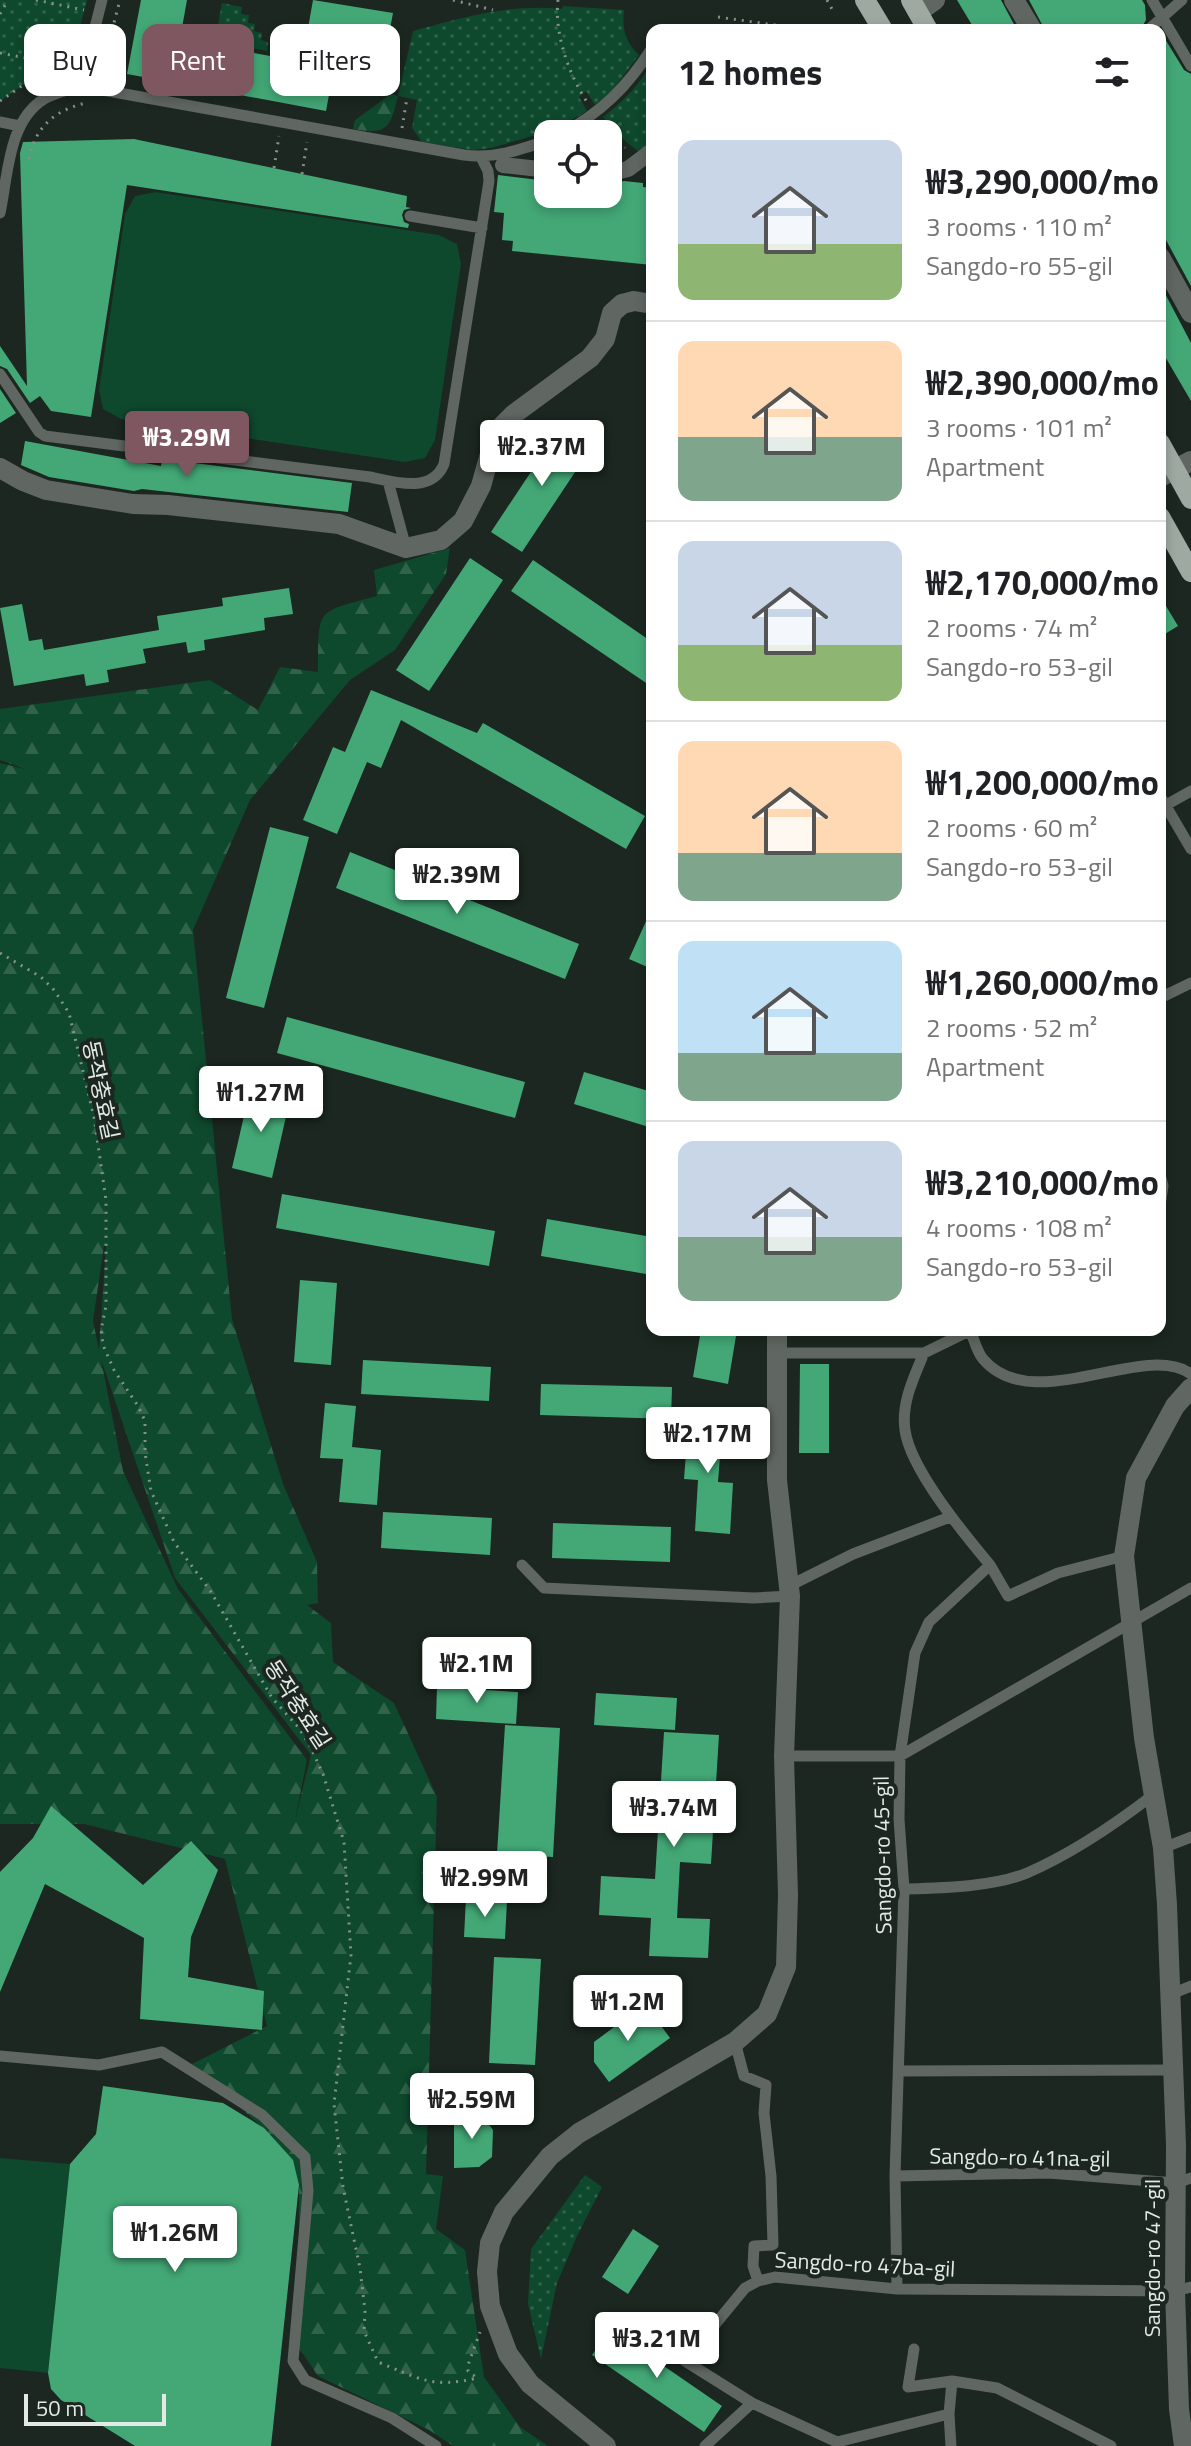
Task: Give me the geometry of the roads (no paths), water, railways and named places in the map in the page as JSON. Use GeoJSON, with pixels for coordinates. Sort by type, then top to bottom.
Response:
{"type":"FeatureCollection","features":[{"type":"Feature","properties":{"kind":"main road"},"geometry":{"type":"LineString","coordinates":[[865,0],[879,24]]}},
{"type":"Feature","properties":{"kind":"main road"},"geometry":{"type":"LineString","coordinates":[[914,6],[924,24]]}},
{"type":"Feature","properties":{"kind":"main road"},"geometry":{"type":"LineString","coordinates":[[1175,469],[1191,499]]}},
{"type":"Feature","properties":{"kind":"main road"},"geometry":{"type":"LineString","coordinates":[[1166,528],[1191,572]]}},
{"type":"Feature","properties":{"kind":"street"},"geometry":{"type":"LineString","coordinates":[[914,6],[935,0]]}},
{"type":"Feature","properties":{"kind":"street"},"geometry":{"type":"LineString","coordinates":[[1014,0],[1028,24]]}},
{"type":"Feature","properties":{"kind":"street"},"geometry":{"type":"LineString","coordinates":[[622,170],[646,156]]}},
{"type":"Feature","properties":{"kind":"street"},"geometry":{"type":"LineString","coordinates":[[503,165],[534,168]]}},
{"type":"Feature","properties":{"kind":"street"},"geometry":{"type":"LineString","coordinates":[[1166,268],[1191,313]]}},
{"type":"Feature","properties":{"kind":"street"},"geometry":{"type":"LineString","coordinates":[[0,468],[46,490],[133,504],[339,524],[406,548],[441,540],[463,521],[481,486],[493,443],[502,426],[590,358],[605,339],[612,313],[622,304],[634,301],[646,303]]}},
{"type":"Feature","properties":{"kind":"street"},"geometry":{"type":"LineString","coordinates":[[606,2446],[530,2384],[508,2354],[490,2306],[487,2272],[490,2243],[504,2212],[550,2156],[579,2133],[735,2042],[767,2014],[786,1967],[788,1895],[784,1756],[790,1591],[777,1480],[777,1336]]}},
{"type":"Feature","properties":{"kind":"street","name":"Sangdo-ro 47-gil"},"geometry":{"type":"LineString","coordinates":[[1184,2446],[1179,2409],[1184,2180],[1176,2145],[1182,2070],[1169,1995],[1163,1848],[1153,1795],[1124,1556],[1136,1478],[1175,1406],[1191,1388]]}},
{"type":"Feature","properties":{"kind":"street"},"geometry":{"type":"LineString","coordinates":[[1176,2145],[1191,2127]]}},
{"type":"Feature","properties":{"kind":"lane"},"geometry":{"type":"LineString","coordinates":[[96,24],[102,0]]}},
{"type":"Feature","properties":{"kind":"lane"},"geometry":{"type":"LineString","coordinates":[[1152,0],[1191,66]]}},
{"type":"Feature","properties":{"kind":"lane"},"geometry":{"type":"LineString","coordinates":[[1155,24],[1182,0]]}},
{"type":"Feature","properties":{"kind":"lane"},"geometry":{"type":"LineString","coordinates":[[584,120],[626,85],[646,57]]}},
{"type":"Feature","properties":{"kind":"lane"},"geometry":{"type":"LineString","coordinates":[[126,94],[481,157],[534,145]]}},
{"type":"Feature","properties":{"kind":"lane"},"geometry":{"type":"LineString","coordinates":[[0,213],[20,126],[32,109],[54,96]]}},
{"type":"Feature","properties":{"kind":"lane"},"geometry":{"type":"LineString","coordinates":[[0,122],[20,126]]}},
{"type":"Feature","properties":{"kind":"lane"},"geometry":{"type":"LineString","coordinates":[[0,374],[39,432],[45,436],[410,486],[435,476],[444,464],[489,181],[481,157]]}},
{"type":"Feature","properties":{"kind":"lane"},"geometry":{"type":"LineString","coordinates":[[410,216],[482,228]]}},
{"type":"Feature","properties":{"kind":"lane"},"geometry":{"type":"LineString","coordinates":[[388,481],[406,548]]}},
{"type":"Feature","properties":{"kind":"lane"},"geometry":{"type":"LineString","coordinates":[[1166,799],[1191,791]]}},
{"type":"Feature","properties":{"kind":"lane"},"geometry":{"type":"LineString","coordinates":[[1166,805],[1191,849]]}},
{"type":"Feature","properties":{"kind":"lane"},"geometry":{"type":"LineString","coordinates":[[1166,819],[1175,821]]}},
{"type":"Feature","properties":{"kind":"lane"},"geometry":{"type":"LineString","coordinates":[[1166,995],[1191,983]]}},
{"type":"Feature","properties":{"kind":"lane"},"geometry":{"type":"LineString","coordinates":[[777,1353],[924,1353],[959,1336]]}},
{"type":"Feature","properties":{"kind":"lane"},"geometry":{"type":"LineString","coordinates":[[973,1336],[982,1358],[1002,1374],[1030,1382],[1057,1381],[1161,1365],[1179,1365],[1191,1374]]}},
{"type":"Feature","properties":{"kind":"lane"},"geometry":{"type":"LineString","coordinates":[[924,1353],[907,1395],[904,1431],[918,1463],[950,1517],[990,1565],[1008,1596],[1058,1573],[1124,1556]]}},
{"type":"Feature","properties":{"kind":"lane"},"geometry":{"type":"LineString","coordinates":[[522,1565],[544,1588],[754,1598],[790,1591],[853,1554],[950,1517]]}},
{"type":"Feature","properties":{"kind":"lane"},"geometry":{"type":"LineString","coordinates":[[784,1756],[900,1756],[919,1643],[929,1622],[990,1565]]}},
{"type":"Feature","properties":{"kind":"lane","name":"Sangdo-ro 45-gil"},"geometry":{"type":"LineString","coordinates":[[897,2289],[895,2176],[904,1889],[899,1819],[900,1756],[1191,1588]]}},
{"type":"Feature","properties":{"kind":"lane"},"geometry":{"type":"LineString","coordinates":[[904,1889],[956,1888],[1024,1874],[1082,1843],[1153,1795]]}},
{"type":"Feature","properties":{"kind":"lane"},"geometry":{"type":"LineString","coordinates":[[1163,1848],[1191,1837]]}},
{"type":"Feature","properties":{"kind":"lane"},"geometry":{"type":"LineString","coordinates":[[1169,1995],[1191,1986]]}},
{"type":"Feature","properties":{"kind":"lane"},"geometry":{"type":"LineString","coordinates":[[735,2042],[744,2076],[766,2085],[764,2113],[771,2176],[773,2245],[754,2246],[753,2266],[758,2281]]}},
{"type":"Feature","properties":{"kind":"lane"},"geometry":{"type":"LineString","coordinates":[[0,2056],[99,2065],[162,2052],[262,2115],[305,2157],[308,2191],[293,2361],[305,2380],[392,2418],[436,2446]]}},
{"type":"Feature","properties":{"kind":"lane"},"geometry":{"type":"LineString","coordinates":[[899,2071],[1182,2070]]}},
{"type":"Feature","properties":{"kind":"lane","name":"Sangdo-ro 41na-gil"},"geometry":{"type":"LineString","coordinates":[[895,2176],[1049,2173],[1184,2180]]}},
{"type":"Feature","properties":{"kind":"lane","name":"Sangdo-ro 47ba-gil"},"geometry":{"type":"LineString","coordinates":[[949,2414],[837,2442],[752,2403],[685,2361],[745,2288],[775,2277],[897,2289],[1183,2289]]}},
{"type":"Feature","properties":{"kind":"lane"},"geometry":{"type":"LineString","coordinates":[[914,2349],[908,2387],[952,2381],[997,2388],[1111,2446]]}},
{"type":"Feature","properties":{"kind":"lane"},"geometry":{"type":"LineString","coordinates":[[951,2446],[949,2414],[952,2381]]}},
{"type":"Feature","properties":{"kind":"lane"},"geometry":{"type":"LineString","coordinates":[[705,2446],[752,2403]]}}]}
